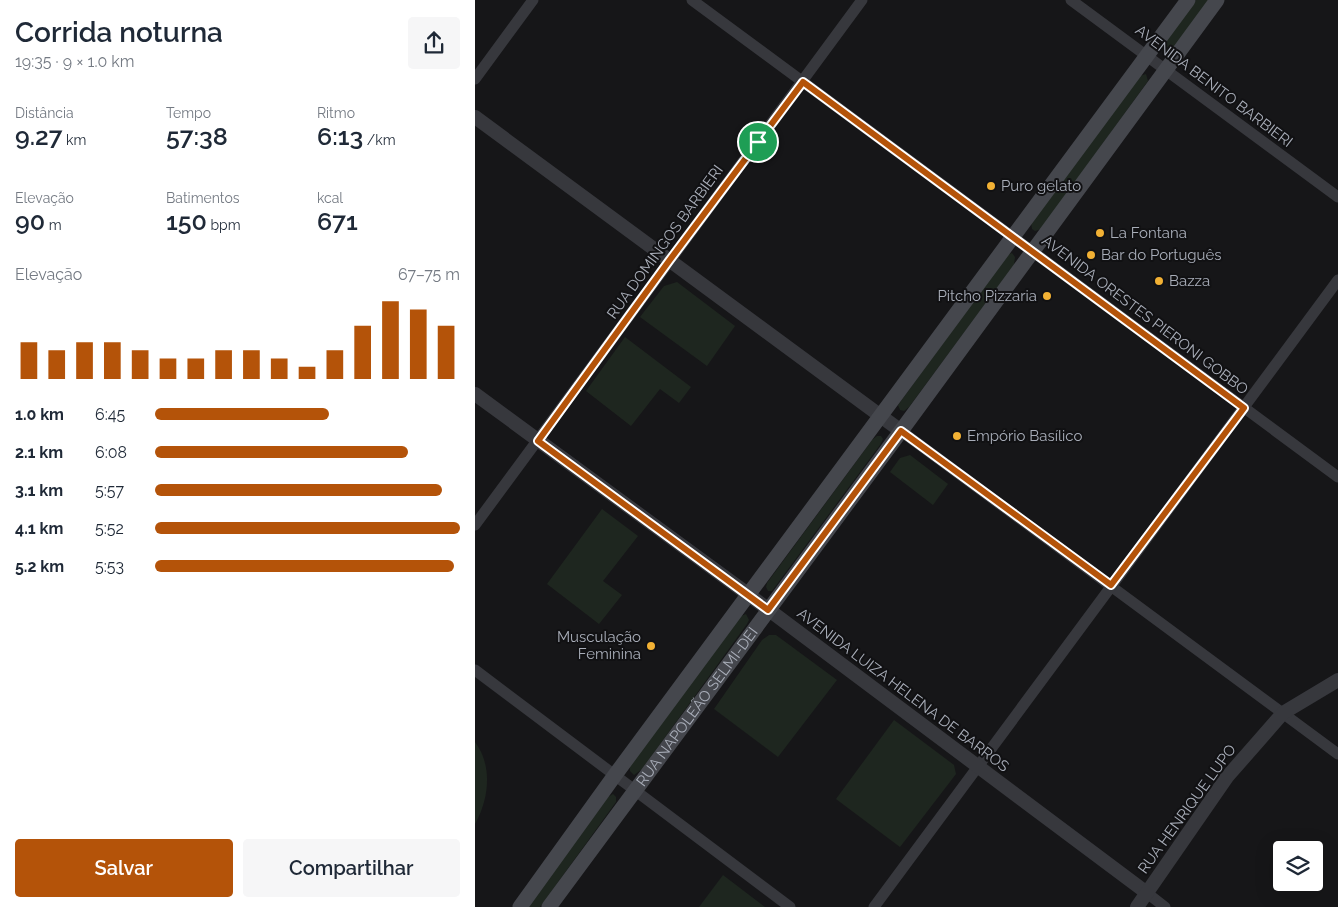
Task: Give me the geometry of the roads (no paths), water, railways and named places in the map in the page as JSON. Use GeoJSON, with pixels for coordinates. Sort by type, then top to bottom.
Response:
{"type":"FeatureCollection","features":[{"type":"Feature","properties":{"kind":"main road","name":"RUA NAPOLEÃO SELMI-DEI"},"geometry":{"type":"LineString","coordinates":[[520,907],[615,775],[1188,0]]}},
{"type":"Feature","properties":{"kind":"main road","name":"RUA NAPOLEÃO SELMI-DEI"},"geometry":{"type":"LineString","coordinates":[[549,907],[1217,0]]}},
{"type":"Feature","properties":{"kind":"street"},"geometry":{"type":"LineString","coordinates":[[475,79],[533,0]]}},
{"type":"Feature","properties":{"kind":"street","name":"AVENIDA ORESTES PIERONI GOBBO"},"geometry":{"type":"LineString","coordinates":[[692,0],[1338,477]]}},
{"type":"Feature","properties":{"kind":"street","name":"RUA DOMINGOS BARBIERI"},"geometry":{"type":"LineString","coordinates":[[475,526],[862,0]]}},
{"type":"Feature","properties":{"kind":"street","name":"AVENIDA BENITO BARBIERI"},"geometry":{"type":"LineString","coordinates":[[1071,0],[1338,197]]}},
{"type":"Feature","properties":{"kind":"street"},"geometry":{"type":"LineString","coordinates":[[475,117],[1338,754]]}},
{"type":"Feature","properties":{"kind":"street"},"geometry":{"type":"LineString","coordinates":[[874,907],[1338,280]]}},
{"type":"Feature","properties":{"kind":"street","name":"AVENIDA LUIZA HELENA DE BARROS"},"geometry":{"type":"LineString","coordinates":[[475,394],[749,595],[1165,907]]}},
{"type":"Feature","properties":{"kind":"street"},"geometry":{"type":"LineString","coordinates":[[475,670],[790,907]]}},
{"type":"Feature","properties":{"kind":"street","name":"RUA HENRIQUE LUPO"},"geometry":{"type":"LineString","coordinates":[[1137,907],[1227,777],[1283,713],[1338,680]]}},
{"type":"Feature","properties":{"kind":"place","name":"Puro gelato"},"geometry":{"type":"Point","coordinates":[991,186]}},
{"type":"Feature","properties":{"kind":"place","name":"La Fontana"},"geometry":{"type":"Point","coordinates":[1100,233]}},
{"type":"Feature","properties":{"kind":"place","name":"Bar do Português"},"geometry":{"type":"Point","coordinates":[1091,255]}},
{"type":"Feature","properties":{"kind":"place","name":"Bazza"},"geometry":{"type":"Point","coordinates":[1159,281]}},
{"type":"Feature","properties":{"kind":"place","name":"Pitcho Pizzaria"},"geometry":{"type":"Point","coordinates":[1047,296]}},
{"type":"Feature","properties":{"kind":"place","name":"Empório Basílico"},"geometry":{"type":"Point","coordinates":[957,436]}},
{"type":"Feature","properties":{"kind":"place","name":"Musculação Feminina"},"geometry":{"type":"Point","coordinates":[651,646]}}]}
